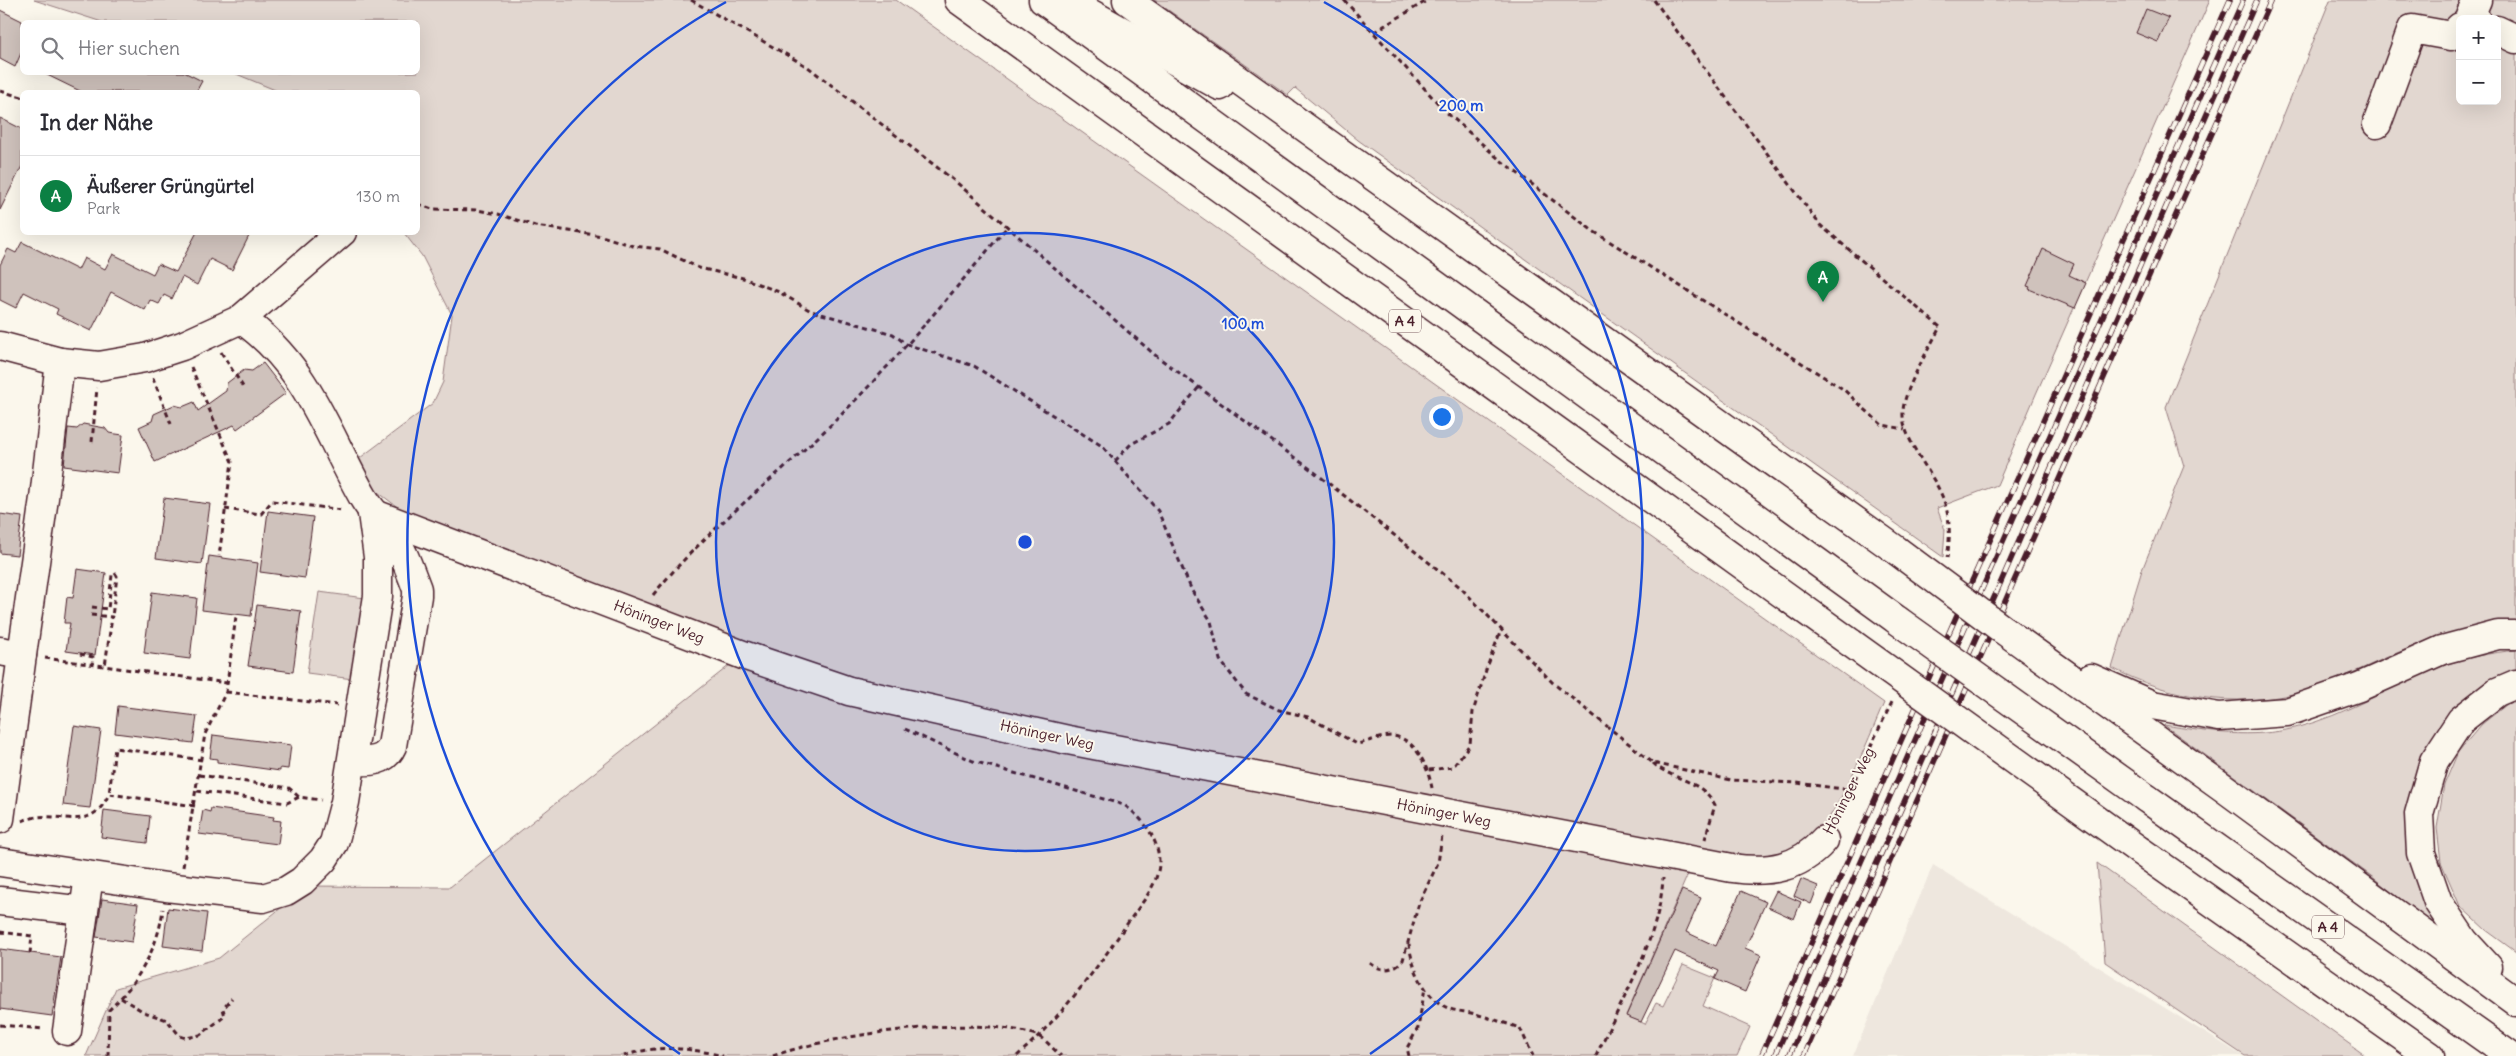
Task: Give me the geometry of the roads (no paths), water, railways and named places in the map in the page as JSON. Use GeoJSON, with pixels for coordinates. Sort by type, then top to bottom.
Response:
{"type":"FeatureCollection","features":[{"type":"Feature","properties":{"kind":"main road","name":"A 4"},"geometry":{"type":"LineString","coordinates":[[958,0],[2140,851],[2430,1056]]}},
{"type":"Feature","properties":{"kind":"main road","name":"A 4"},"geometry":{"type":"LineString","coordinates":[[1042,0],[1897,620],[2510,1056]]}},
{"type":"Feature","properties":{"kind":"main road"},"geometry":{"type":"LineString","coordinates":[[1067,0],[1344,155]]}},
{"type":"Feature","properties":{"kind":"main road"},"geometry":{"type":"LineString","coordinates":[[1127,0],[1896,550],[2002,630],[2224,788],[2516,1002]]}},
{"type":"Feature","properties":{"kind":"main road"},"geometry":{"type":"LineString","coordinates":[[2377,124],[2412,29],[2451,36],[2456,31]]}},
{"type":"Feature","properties":{"kind":"main road"},"geometry":{"type":"LineString","coordinates":[[2501,32],[2516,40]]}},
{"type":"Feature","properties":{"kind":"main road"},"geometry":{"type":"LineString","coordinates":[[0,346],[60,362],[99,366],[145,358],[182,346],[241,319],[339,235]]}},
{"type":"Feature","properties":{"kind":"main road"},"geometry":{"type":"LineString","coordinates":[[241,319],[259,331],[297,373],[312,397],[348,470],[372,513],[392,534],[409,568],[417,596],[392,746],[389,754],[382,759],[353,761]]}},
{"type":"Feature","properties":{"kind":"main road"},"geometry":{"type":"LineString","coordinates":[[10,821],[11,653],[44,498],[60,362]]}},
{"type":"Feature","properties":{"kind":"main road"},"geometry":{"type":"LineString","coordinates":[[0,862],[170,888],[263,898],[286,891],[302,881],[323,860],[334,844],[353,761],[378,587],[378,557],[372,513]]}},
{"type":"Feature","properties":{"kind":"main road","name":"Höninger Weg"},"geometry":{"type":"LineString","coordinates":[[372,513],[744,655],[849,691],[1068,740],[1752,871],[1770,870],[1801,860],[1815,851],[1824,840]]}},
{"type":"Feature","properties":{"kind":"main road"},"geometry":{"type":"LineString","coordinates":[[2002,630],[2102,683],[2152,705],[2219,717],[2287,712],[2359,687],[2442,650],[2498,635],[2516,634]]}},
{"type":"Feature","properties":{"kind":"main road"},"geometry":{"type":"LineString","coordinates":[[2516,684],[2497,692],[2461,720],[2434,761],[2419,814],[2421,853],[2438,902],[2464,941],[2516,998]]}},
{"type":"Feature","properties":{"kind":"main road"},"geometry":{"type":"LineString","coordinates":[[68,1031],[89,876]]}},
{"type":"Feature","properties":{"kind":"main road"},"geometry":{"type":"LineString","coordinates":[[0,901],[84,911]]}},
{"type":"Feature","properties":{"kind":"railway"},"geometry":{"type":"LineString","coordinates":[[1761,1056],[2230,0]]}},
{"type":"Feature","properties":{"kind":"railway"},"geometry":{"type":"LineString","coordinates":[[1775,1056],[2243,0]]}},
{"type":"Feature","properties":{"kind":"railway"},"geometry":{"type":"LineString","coordinates":[[1789,1056],[1890,834],[2257,0]]}},
{"type":"Feature","properties":{"kind":"railway"},"geometry":{"type":"LineString","coordinates":[[1804,1056],[2271,0]]}},
{"type":"Feature","properties":{"kind":"place","name":"Äußerer Grüngürtel"},"geometry":{"type":"Point","coordinates":[1823,302]}}]}
